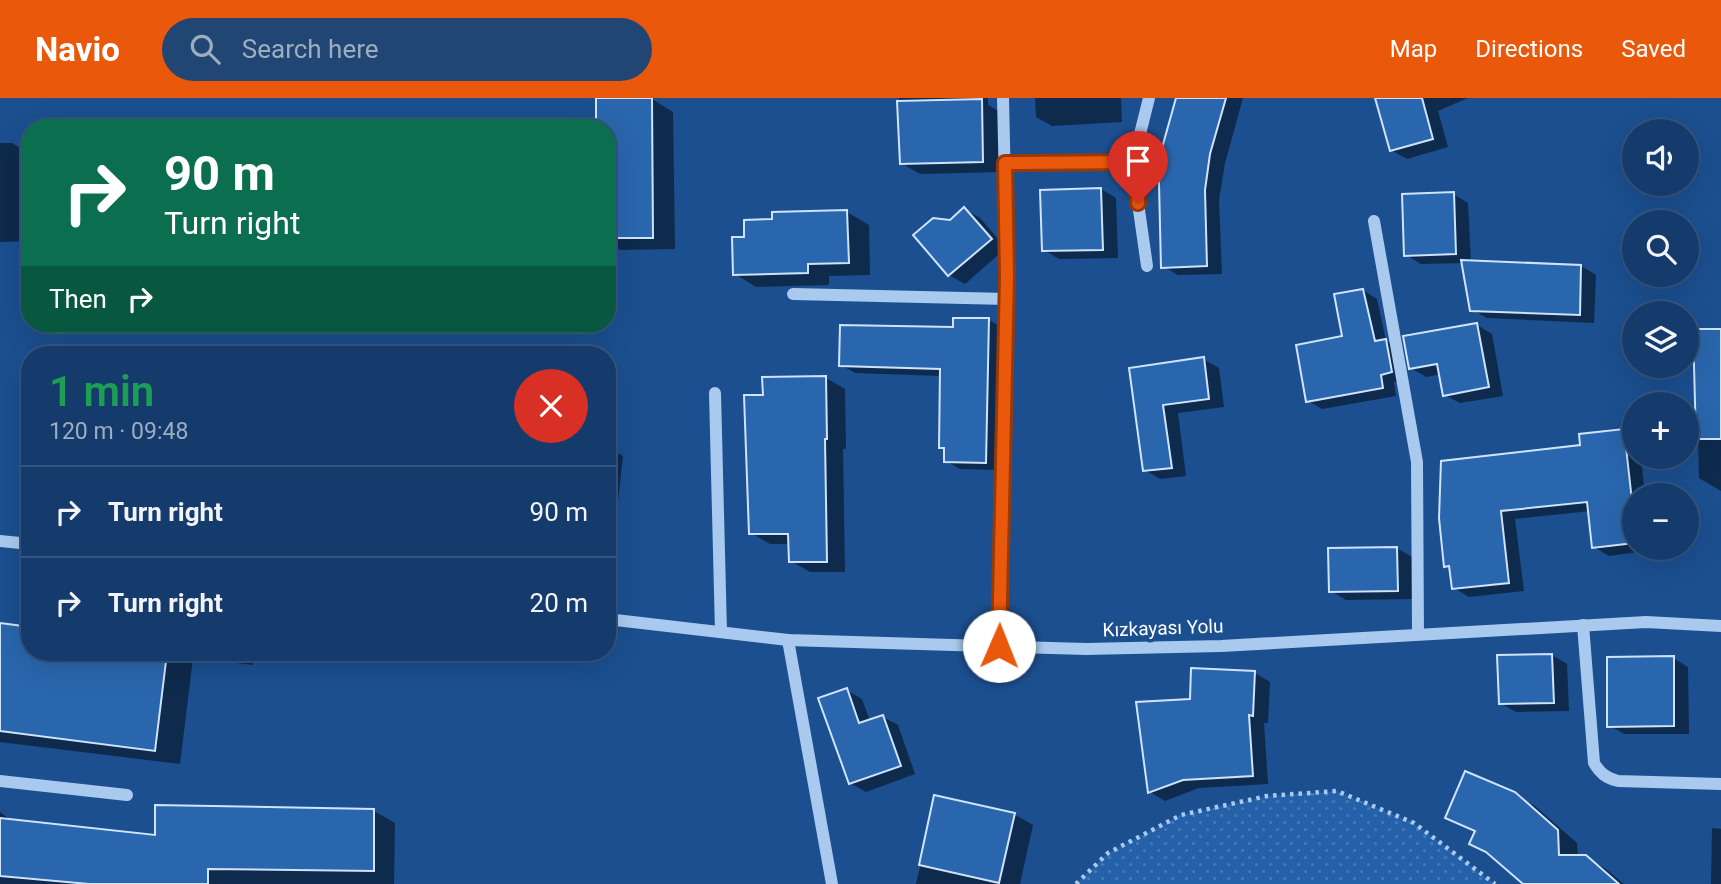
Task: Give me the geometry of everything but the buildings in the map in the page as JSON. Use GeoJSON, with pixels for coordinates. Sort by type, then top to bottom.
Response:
{"type":"FeatureCollection","features":[{"type":"Feature","properties":{"kind":"street"},"geometry":{"type":"LineString","coordinates":[[999,646],[1006,299],[1003,98]]}},
{"type":"Feature","properties":{"kind":"street"},"geometry":{"type":"LineString","coordinates":[[1147,266],[1135,182],[1136,162],[1149,98]]}},
{"type":"Feature","properties":{"kind":"street"},"geometry":{"type":"LineString","coordinates":[[1005,163],[1136,162]]}},
{"type":"Feature","properties":{"kind":"street"},"geometry":{"type":"LineString","coordinates":[[1374,221],[1417,462],[1418,633]]}},
{"type":"Feature","properties":{"kind":"street"},"geometry":{"type":"LineString","coordinates":[[793,295],[1006,299]]}},
{"type":"Feature","properties":{"kind":"street"},"geometry":{"type":"LineString","coordinates":[[715,393],[721,632]]}},
{"type":"Feature","properties":{"kind":"street"},"geometry":{"type":"LineString","coordinates":[[0,541],[21,543]]}},
{"type":"Feature","properties":{"kind":"street","name":"Kızkayası Yolu"},"geometry":{"type":"LineString","coordinates":[[616,620],[788,640],[1086,649],[1221,646],[1646,622],[1721,626]]}},
{"type":"Feature","properties":{"kind":"street"},"geometry":{"type":"LineString","coordinates":[[1583,625],[1594,763],[1599,771],[1618,780],[1721,784]]}},
{"type":"Feature","properties":{"kind":"street"},"geometry":{"type":"LineString","coordinates":[[788,640],[832,884]]}},
{"type":"Feature","properties":{"kind":"street"},"geometry":{"type":"LineString","coordinates":[[0,781],[127,795]]}},
{"type":"Feature","properties":{"kind":"path"},"geometry":{"type":"LineString","coordinates":[[1076,884],[1108,853],[1181,815],[1267,796],[1337,791],[1414,823],[1495,884]]}},
{"type":"Feature","properties":{"kind":"shaded area"},"geometry":{"type":"Polygon","coordinates":[[[1337,791],[1414,823],[1495,884],[1076,884],[1108,853],[1181,815],[1267,796],[1337,791]]]}},
{"type":"Feature","properties":{"kind":"route"},"geometry":{"type":"LineString","coordinates":[[999,646],[1007,276],[1005,163],[1136,162],[1138,203]]}}]}
